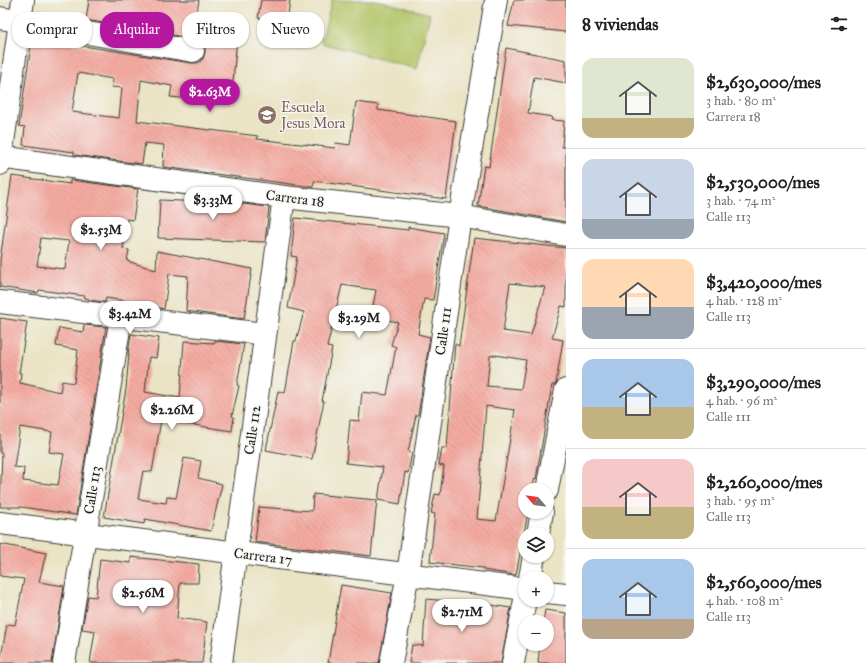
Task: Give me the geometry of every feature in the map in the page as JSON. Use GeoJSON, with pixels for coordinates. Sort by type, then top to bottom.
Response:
{"type":"FeatureCollection","features":[{"type":"Feature","properties":{"kind":"street"},"geometry":{"type":"LineString","coordinates":[[0,159],[10,20],[23,0]]}},
{"type":"Feature","properties":{"kind":"street","name":"Calle 111"},"geometry":{"type":"LineString","coordinates":[[391,663],[408,574],[460,216],[496,0]]}},
{"type":"Feature","properties":{"kind":"street"},"geometry":{"type":"LineString","coordinates":[[10,20],[193,51]]}},
{"type":"Feature","properties":{"kind":"street","name":"Carrera 18"},"geometry":{"type":"LineString","coordinates":[[0,159],[284,197],[460,216],[566,235]]}},
{"type":"Feature","properties":{"kind":"street","name":"Calle 112"},"geometry":{"type":"LineString","coordinates":[[221,663],[284,197]]}},
{"type":"Feature","properties":{"kind":"street"},"geometry":{"type":"LineString","coordinates":[[0,302],[265,334]]}},
{"type":"Feature","properties":{"kind":"street","name":"Calle 113"},"geometry":{"type":"LineString","coordinates":[[64,663],[121,317]]}},
{"type":"Feature","properties":{"kind":"street"},"geometry":{"type":"LineString","coordinates":[[548,483],[566,390]]}},
{"type":"Feature","properties":{"kind":"street","name":"Carrera 17"},"geometry":{"type":"LineString","coordinates":[[0,523],[518,588]]}},
{"type":"Feature","properties":{"kind":"street"},"geometry":{"type":"LineString","coordinates":[[554,593],[566,594]]}},
{"type":"Feature","properties":{"kind":"street"},"geometry":{"type":"LineString","coordinates":[[513,663],[524,607]]}},
{"type":"Feature","properties":{"kind":"green space"},"geometry":{"type":"Polygon","coordinates":[[[332,0],[376,0],[430,14],[417,69],[324,44],[324,31],[332,0]]]}},
{"type":"Feature","properties":{"kind":"building"},"geometry":{"type":"Polygon","coordinates":[[[89,0],[199,0],[197,12],[182,12],[182,37],[174,35],[174,12],[100,12],[100,22],[92,21],[92,12],[87,12],[89,0]]]}},
{"type":"Feature","properties":{"kind":"building"},"geometry":{"type":"Polygon","coordinates":[[[261,0],[290,0],[288,12],[259,12],[261,0]]]}},
{"type":"Feature","properties":{"kind":"building"},"geometry":{"type":"Polygon","coordinates":[[[514,0],[566,0],[566,32],[508,26],[514,0]]]}},
{"type":"Feature","properties":{"kind":"building"},"geometry":{"type":"Polygon","coordinates":[[[92,47],[191,63],[198,63],[203,59],[205,48],[236,48],[231,103],[170,97],[172,86],[141,80],[137,121],[258,136],[257,139],[335,148],[336,143],[350,145],[356,102],[378,105],[378,110],[456,121],[446,199],[314,181],[313,187],[163,167],[164,145],[145,143],[142,164],[74,155],[74,152],[23,145],[25,127],[19,126],[31,48],[92,47]],[[78,73],[72,112],[119,118],[122,88],[111,87],[113,79],[78,73]]]}},
{"type":"Feature","properties":{"kind":"building"},"geometry":{"type":"Polygon","coordinates":[[[506,48],[566,60],[566,83],[534,77],[528,113],[552,117],[551,120],[564,121],[562,147],[566,147],[566,222],[478,206],[484,166],[489,167],[506,48]]]}},
{"type":"Feature","properties":{"kind":"building"},"geometry":{"type":"Polygon","coordinates":[[[12,176],[70,184],[70,180],[138,189],[133,220],[127,219],[123,249],[129,250],[127,261],[156,270],[157,251],[252,269],[244,319],[186,311],[188,276],[169,274],[164,309],[146,304],[106,298],[105,302],[89,300],[85,298],[85,296],[39,290],[38,293],[0,287],[0,260],[12,176]],[[41,238],[37,266],[65,269],[69,241],[41,238]]]}},
{"type":"Feature","properties":{"kind":"building"},"geometry":{"type":"Polygon","coordinates":[[[160,200],[243,204],[269,207],[265,242],[158,238],[160,200]]]}},
{"type":"Feature","properties":{"kind":"building"},"geometry":{"type":"Polygon","coordinates":[[[295,218],[408,230],[408,227],[444,233],[433,300],[424,299],[418,334],[430,337],[418,415],[416,415],[408,452],[412,453],[408,473],[405,472],[400,504],[378,500],[383,467],[346,463],[350,420],[359,421],[362,392],[387,395],[396,347],[391,345],[398,322],[371,317],[376,290],[342,285],[327,347],[332,348],[322,401],[324,401],[312,459],[266,450],[278,391],[285,393],[294,341],[296,341],[304,312],[288,308],[297,257],[291,256],[295,218]]]}},
{"type":"Feature","properties":{"kind":"building"},"geometry":{"type":"Polygon","coordinates":[[[474,238],[566,248],[566,307],[561,306],[552,338],[563,340],[556,383],[555,385],[552,385],[536,479],[535,478],[534,483],[518,483],[518,519],[527,519],[525,527],[518,527],[518,563],[516,575],[483,570],[483,568],[430,562],[435,514],[431,513],[435,494],[440,495],[444,466],[439,465],[442,448],[447,448],[455,344],[459,346],[474,238]],[[510,283],[503,331],[531,335],[545,287],[510,283]],[[495,355],[490,356],[487,386],[521,389],[526,360],[495,355]],[[486,406],[477,519],[496,521],[515,410],[486,406]]]}},
{"type":"Feature","properties":{"kind":"building"},"geometry":{"type":"Polygon","coordinates":[[[0,318],[27,322],[19,373],[21,373],[20,383],[60,392],[62,381],[74,383],[78,350],[56,346],[59,328],[83,332],[84,325],[106,327],[76,515],[21,507],[0,507],[2,453],[0,453],[0,318]],[[20,427],[14,467],[24,468],[23,481],[58,485],[64,454],[49,452],[52,432],[20,427]]]}},
{"type":"Feature","properties":{"kind":"building"},"geometry":{"type":"Polygon","coordinates":[[[131,334],[159,338],[156,358],[149,357],[145,392],[180,398],[184,341],[214,343],[215,341],[244,344],[237,385],[239,386],[232,416],[234,417],[232,431],[161,420],[152,472],[143,471],[138,499],[166,503],[167,497],[176,498],[184,458],[201,461],[198,478],[222,484],[211,531],[145,519],[144,524],[104,517],[126,389],[131,334]]]}},
{"type":"Feature","properties":{"kind":"building"},"geometry":{"type":"Polygon","coordinates":[[[313,494],[377,500],[371,556],[255,542],[259,507],[312,511],[313,494]]]}},
{"type":"Feature","properties":{"kind":"building"},"geometry":{"type":"Polygon","coordinates":[[[0,544],[46,553],[39,582],[64,586],[52,663],[0,663],[7,624],[15,625],[24,579],[0,576],[0,544]]]}},
{"type":"Feature","properties":{"kind":"building"},"geometry":{"type":"Polygon","coordinates":[[[131,557],[199,564],[198,583],[180,583],[177,618],[207,622],[202,663],[90,663],[95,631],[82,629],[88,596],[96,597],[100,559],[131,563],[131,557]]]}},
{"type":"Feature","properties":{"kind":"building"},"geometry":{"type":"Polygon","coordinates":[[[341,585],[392,593],[379,663],[328,663],[341,585]]]}},
{"type":"Feature","properties":{"kind":"building"},"geometry":{"type":"Polygon","coordinates":[[[426,599],[511,608],[501,663],[409,663],[412,645],[423,646],[426,599]]]}},
{"type":"Feature","properties":{"kind":"building"},"geometry":{"type":"Polygon","coordinates":[[[545,610],[566,613],[566,663],[538,663],[539,651],[554,651],[554,615],[544,615],[545,610]]]}},
{"type":"Feature","properties":{"kind":"place","name":"Escuela Jesus Mora"},"geometry":{"type":"Point","coordinates":[267,115]}}]}
